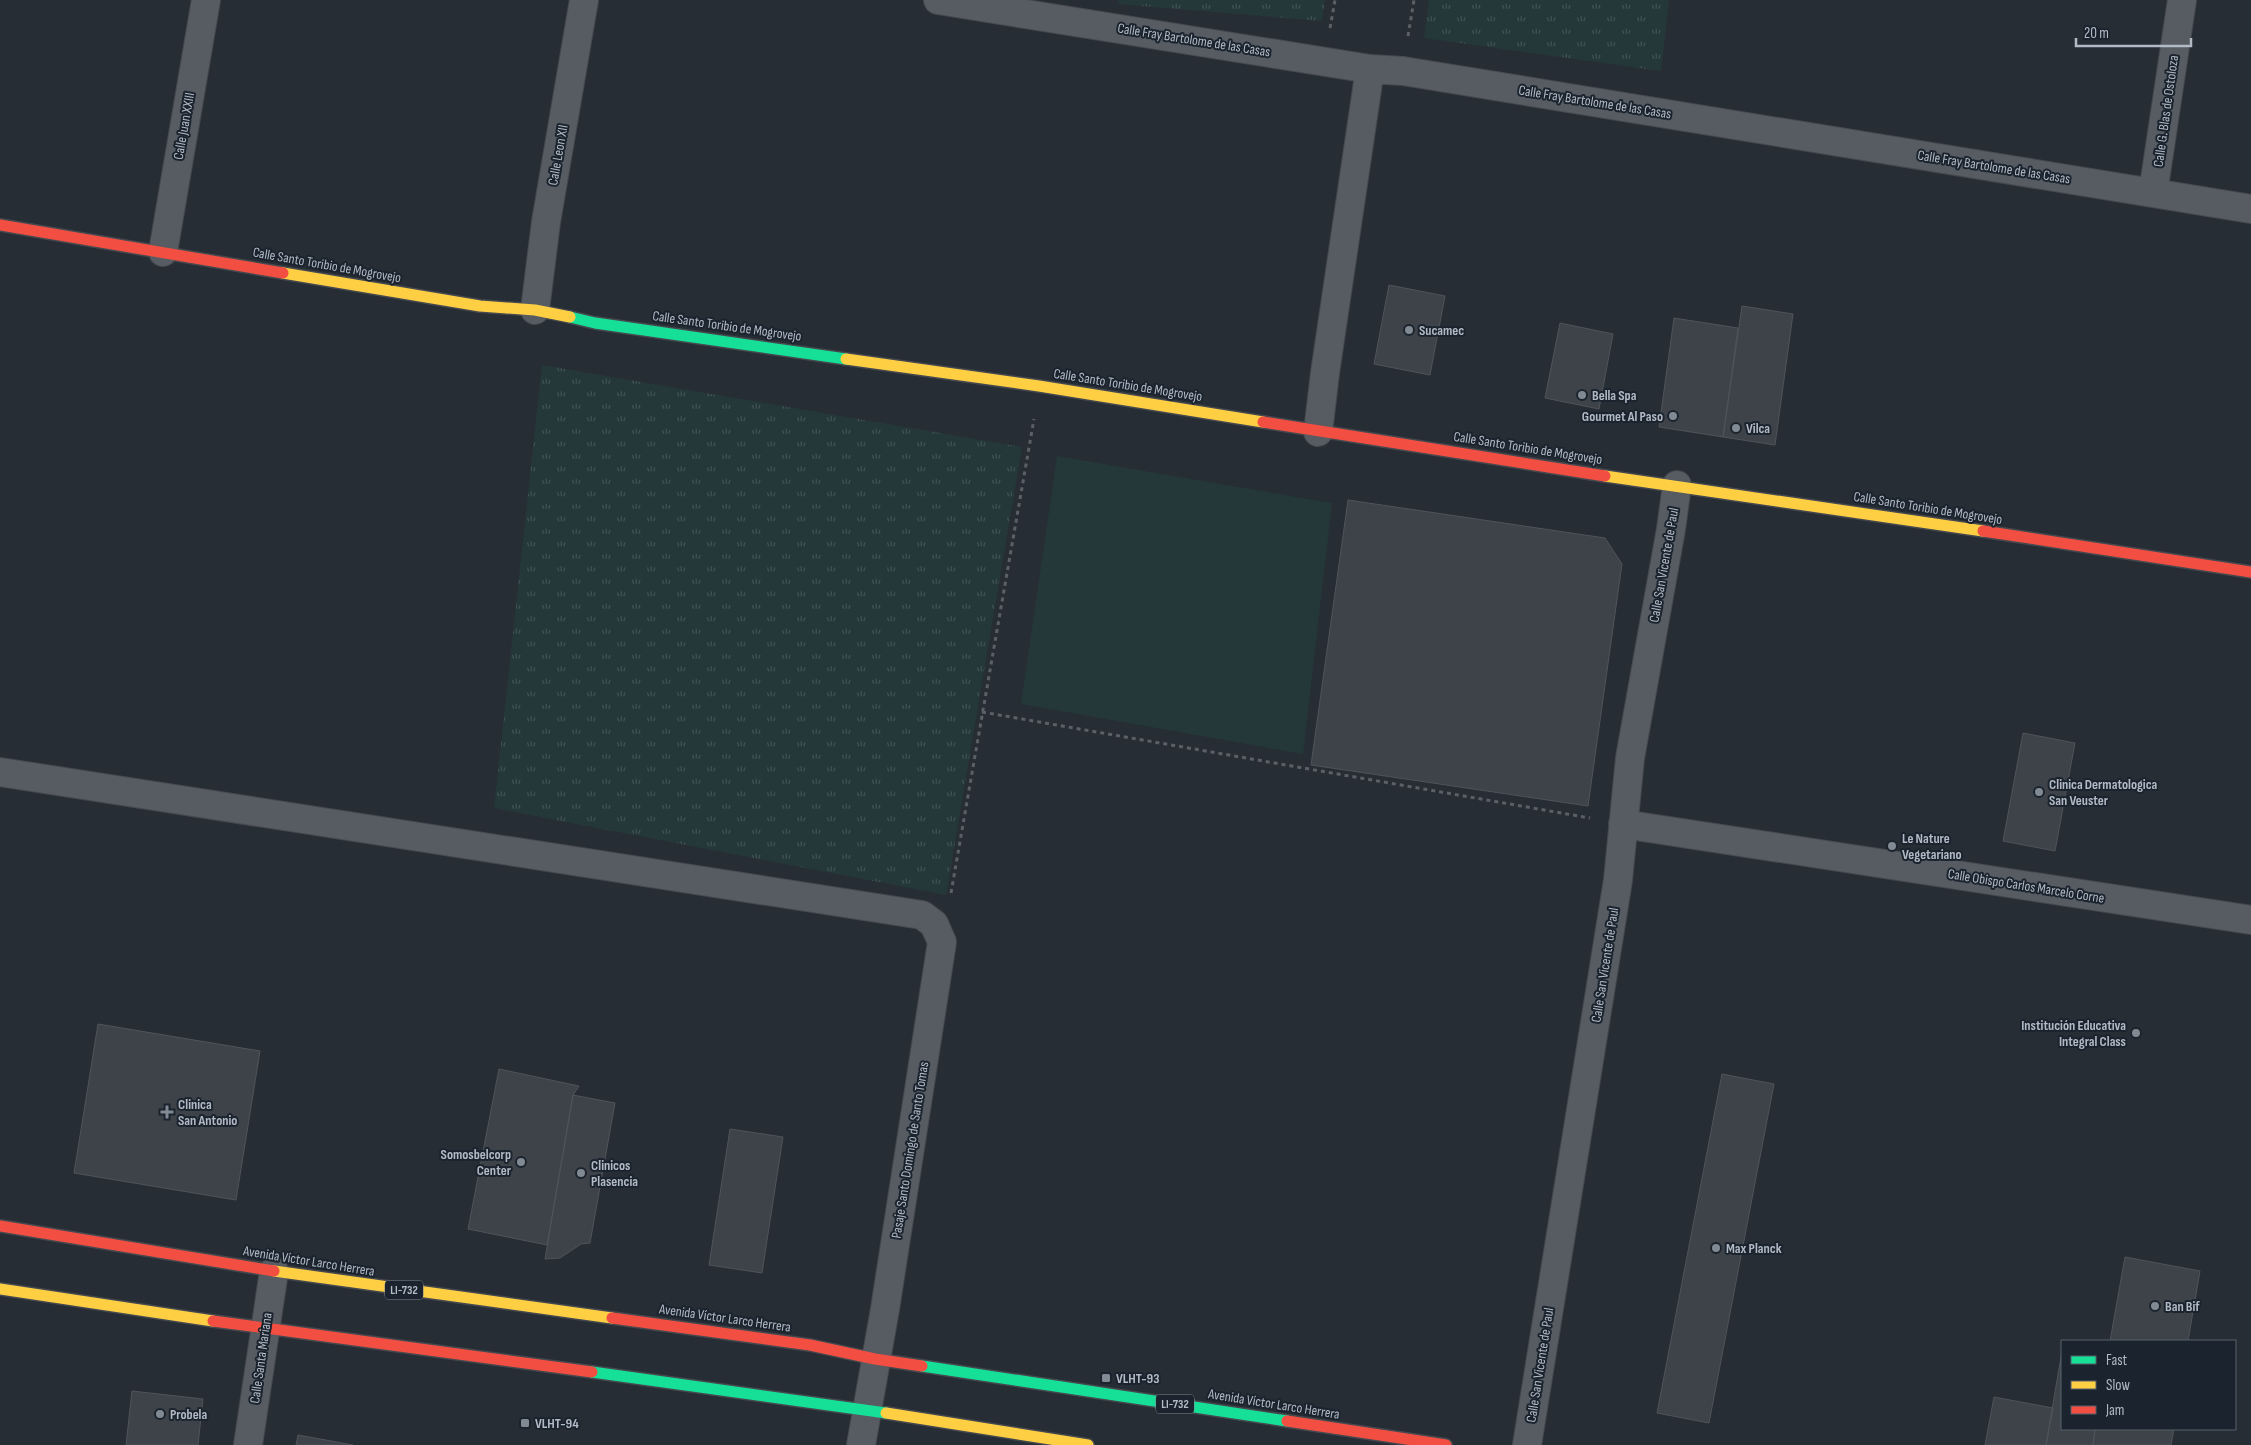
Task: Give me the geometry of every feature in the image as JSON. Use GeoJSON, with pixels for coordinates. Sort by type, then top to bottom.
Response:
{"type":"FeatureCollection","features":[{"type":"Feature","properties":{"kind":"main road","name":"Calle Santo Toribio de Mogrovejo"},"geometry":{"type":"LineString","coordinates":[[0,226],[480,306],[535,310],[594,323],[1039,386],[1318,432],[2251,572]]}},
{"type":"Feature","properties":{"kind":"main road","name":"Avenida Víctor Larco Herrera"},"geometry":{"type":"LineString","coordinates":[[0,1226],[274,1271],[810,1345],[875,1359],[1446,1445]]}},
{"type":"Feature","properties":{"kind":"main road"},"geometry":{"type":"LineString","coordinates":[[0,1289],[309,1335],[800,1400],[1088,1445]]}},
{"type":"Feature","properties":{"kind":"street","name":"Calle Juan XXIII"},"geometry":{"type":"LineString","coordinates":[[163,252],[206,0]]}},
{"type":"Feature","properties":{"kind":"street","name":"Calle Leon XII"},"geometry":{"type":"LineString","coordinates":[[535,310],[546,222],[584,0]]}},
{"type":"Feature","properties":{"kind":"street","name":"Calle Fray Bartolome de las Casas"},"geometry":{"type":"LineString","coordinates":[[938,0],[1370,69],[1403,71],[2251,209]]}},
{"type":"Feature","properties":{"kind":"street","name":"Calle G. Blas de Ostoloza"},"geometry":{"type":"LineString","coordinates":[[2154,193],[2182,0]]}},
{"type":"Feature","properties":{"kind":"street"},"geometry":{"type":"LineString","coordinates":[[1318,432],[1370,69]]}},
{"type":"Feature","properties":{"kind":"street","name":"Calle San Vicente de Paul"},"geometry":{"type":"LineString","coordinates":[[1527,1445],[1618,880],[1630,758],[1671,529],[1677,485]]}},
{"type":"Feature","properties":{"kind":"street"},"geometry":{"type":"LineString","coordinates":[[0,772],[922,915],[934,924],[942,942]]}},
{"type":"Feature","properties":{"kind":"street","name":"Calle Obispo Carlos Marcelo Corne"},"geometry":{"type":"LineString","coordinates":[[1623,824],[2251,920]]}},
{"type":"Feature","properties":{"kind":"street","name":"Pasaje Santo Domingo de Santo Tomas"},"geometry":{"type":"LineString","coordinates":[[861,1445],[942,942]]}},
{"type":"Feature","properties":{"kind":"street","name":"Calle Santa Mariana"},"geometry":{"type":"LineString","coordinates":[[248,1445],[274,1271]]}},
{"type":"Feature","properties":{"kind":"path"},"geometry":{"type":"LineString","coordinates":[[942,942],[1039,386]]}},
{"type":"Feature","properties":{"kind":"path"},"geometry":{"type":"LineString","coordinates":[[982,712],[1623,824]]}},
{"type":"Feature","properties":{"kind":"green space"},"geometry":{"type":"Polygon","coordinates":[[[1119,0],[1325,0],[1322,21],[1118,4],[1119,0]]]}},
{"type":"Feature","properties":{"kind":"green space"},"geometry":{"type":"Polygon","coordinates":[[[1429,0],[1669,0],[1661,71],[1424,38],[1429,0]]]}},
{"type":"Feature","properties":{"kind":"green space"},"geometry":{"type":"Polygon","coordinates":[[[542,365],[1022,447],[946,895],[494,808],[542,365]]]}},
{"type":"Feature","properties":{"kind":"green space"},"geometry":{"type":"Polygon","coordinates":[[[1057,456],[1332,503],[1303,754],[1021,704],[1057,456]]]}},
{"type":"Feature","properties":{"kind":"building","name":"Sucamec"},"geometry":{"type":"Polygon","coordinates":[[[1389,285],[1445,296],[1430,375],[1374,364],[1389,285]]]}},
{"type":"Feature","properties":{"kind":"building"},"geometry":{"type":"Polygon","coordinates":[[[1742,306],[1793,314],[1775,445],[1723,437],[1742,306]]]}},
{"type":"Feature","properties":{"kind":"building"},"geometry":{"type":"Polygon","coordinates":[[[1674,318],[1738,328],[1723,437],[1659,427],[1674,318]]]}},
{"type":"Feature","properties":{"kind":"building"},"geometry":{"type":"Polygon","coordinates":[[[1560,323],[1613,334],[1599,409],[1545,398],[1560,323]]]}},
{"type":"Feature","properties":{"kind":"building"},"geometry":{"type":"Polygon","coordinates":[[[1348,500],[1605,538],[1622,564],[1588,806],[1311,765],[1348,500]]]}},
{"type":"Feature","properties":{"kind":"building","name":"Clinica Dermatologica San Veuster"},"geometry":{"type":"Polygon","coordinates":[[[2023,733],[2075,743],[2055,851],[2003,841],[2023,733]]]}},
{"type":"Feature","properties":{"kind":"building","name":"Clinica San Antonio"},"geometry":{"type":"Polygon","coordinates":[[[98,1024],[260,1051],[236,1200],[74,1173],[98,1024]]]}},
{"type":"Feature","properties":{"kind":"building","name":"Somosbelcorp Center"},"geometry":{"type":"Polygon","coordinates":[[[499,1069],[579,1086],[573,1095],[547,1245],[468,1229],[499,1069]]]}},
{"type":"Feature","properties":{"kind":"building","name":"Max Planck"},"geometry":{"type":"Polygon","coordinates":[[[1722,1074],[1774,1084],[1709,1423],[1657,1413],[1722,1074]]]}},
{"type":"Feature","properties":{"kind":"building","name":"Clinicos Plasencia"},"geometry":{"type":"Polygon","coordinates":[[[573,1095],[615,1103],[590,1243],[581,1244],[560,1258],[545,1259],[573,1095]]]}},
{"type":"Feature","properties":{"kind":"building"},"geometry":{"type":"Polygon","coordinates":[[[730,1129],[783,1137],[762,1273],[709,1265],[730,1129]]]}},
{"type":"Feature","properties":{"kind":"building","name":"Ban Bif"},"geometry":{"type":"Polygon","coordinates":[[[2125,1257],[2200,1271],[2188,1340],[2110,1340],[2125,1257]]]}},
{"type":"Feature","properties":{"kind":"building"},"geometry":{"type":"Polygon","coordinates":[[[2061,1357],[2061,1430],[2095,1430],[2093,1445],[2046,1445],[2061,1357]]]}},
{"type":"Feature","properties":{"kind":"building"},"geometry":{"type":"Polygon","coordinates":[[[132,1391],[203,1399],[198,1445],[126,1445],[132,1391]]]}},
{"type":"Feature","properties":{"kind":"building"},"geometry":{"type":"Polygon","coordinates":[[[1994,1397],[2053,1408],[2046,1445],[1985,1445],[1994,1397]]]}},
{"type":"Feature","properties":{"kind":"building"},"geometry":{"type":"Polygon","coordinates":[[[2095,1430],[2174,1430],[2171,1445],[2093,1445],[2095,1430]]]}},
{"type":"Feature","properties":{"kind":"building"},"geometry":{"type":"Polygon","coordinates":[[[298,1435],[353,1445],[296,1445],[298,1435]]]}},
{"type":"Feature","properties":{"kind":"traffic: fast"},"geometry":{"type":"LineString","coordinates":[[570,317],[595,323],[846,359]]}},
{"type":"Feature","properties":{"kind":"traffic: fast"},"geometry":{"type":"LineString","coordinates":[[922,1366],[1287,1421]]}},
{"type":"Feature","properties":{"kind":"traffic: fast"},"geometry":{"type":"LineString","coordinates":[[592,1372],[886,1413]]}},
{"type":"Feature","properties":{"kind":"traffic: slow"},"geometry":{"type":"LineString","coordinates":[[283,273],[480,306],[535,310],[570,317]]}},
{"type":"Feature","properties":{"kind":"traffic: slow"},"geometry":{"type":"LineString","coordinates":[[846,359],[1039,386],[1263,422]]}},
{"type":"Feature","properties":{"kind":"traffic: slow"},"geometry":{"type":"LineString","coordinates":[[1605,476],[1983,531]]}},
{"type":"Feature","properties":{"kind":"traffic: slow"},"geometry":{"type":"LineString","coordinates":[[274,1271],[612,1318]]}},
{"type":"Feature","properties":{"kind":"traffic: slow"},"geometry":{"type":"LineString","coordinates":[[0,1289],[213,1321]]}},
{"type":"Feature","properties":{"kind":"traffic: slow"},"geometry":{"type":"LineString","coordinates":[[886,1413],[1088,1445]]}},
{"type":"Feature","properties":{"kind":"traffic: jam"},"geometry":{"type":"LineString","coordinates":[[0,225],[283,273]]}},
{"type":"Feature","properties":{"kind":"traffic: jam"},"geometry":{"type":"LineString","coordinates":[[1263,422],[1605,476]]}},
{"type":"Feature","properties":{"kind":"traffic: jam"},"geometry":{"type":"LineString","coordinates":[[1983,531],[2251,572]]}},
{"type":"Feature","properties":{"kind":"traffic: jam"},"geometry":{"type":"LineString","coordinates":[[0,1226],[274,1271]]}},
{"type":"Feature","properties":{"kind":"traffic: jam"},"geometry":{"type":"LineString","coordinates":[[612,1318],[810,1345],[875,1359],[922,1366]]}},
{"type":"Feature","properties":{"kind":"traffic: jam"},"geometry":{"type":"LineString","coordinates":[[213,1321],[592,1372]]}},
{"type":"Feature","properties":{"kind":"traffic: jam"},"geometry":{"type":"LineString","coordinates":[[1287,1421],[1446,1445]]}},
{"type":"Feature","properties":{"kind":"place","name":"Sucamec"},"geometry":{"type":"Point","coordinates":[1409,330]}},
{"type":"Feature","properties":{"kind":"place","name":"Bella Spa"},"geometry":{"type":"Point","coordinates":[1582,395]}},
{"type":"Feature","properties":{"kind":"place","name":"Gourmet Al Paso"},"geometry":{"type":"Point","coordinates":[1673,416]}},
{"type":"Feature","properties":{"kind":"place","name":"Vilca"},"geometry":{"type":"Point","coordinates":[1736,428]}},
{"type":"Feature","properties":{"kind":"place","name":"Clinica Dermatologica San Veuster"},"geometry":{"type":"Point","coordinates":[2039,792]}},
{"type":"Feature","properties":{"kind":"place","name":"Le Nature Vegetariano"},"geometry":{"type":"Point","coordinates":[1892,846]}},
{"type":"Feature","properties":{"kind":"place","name":"Institución Educativa Integral Class"},"geometry":{"type":"Point","coordinates":[2136,1033]}},
{"type":"Feature","properties":{"kind":"place","name":"Clinica San Antonio"},"geometry":{"type":"Point","coordinates":[167,1112]}},
{"type":"Feature","properties":{"kind":"place","name":"Somosbelcorp Center"},"geometry":{"type":"Point","coordinates":[521,1162]}},
{"type":"Feature","properties":{"kind":"place","name":"Clinicos Plasencia"},"geometry":{"type":"Point","coordinates":[581,1173]}},
{"type":"Feature","properties":{"kind":"place","name":"Max Planck"},"geometry":{"type":"Point","coordinates":[1716,1248]}},
{"type":"Feature","properties":{"kind":"place","name":"Ban Bif"},"geometry":{"type":"Point","coordinates":[2155,1306]}},
{"type":"Feature","properties":{"kind":"place","name":"VLHT-93"},"geometry":{"type":"Point","coordinates":[1106,1378]}},
{"type":"Feature","properties":{"kind":"place","name":"Probela"},"geometry":{"type":"Point","coordinates":[160,1414]}},
{"type":"Feature","properties":{"kind":"place","name":"VLHT-94"},"geometry":{"type":"Point","coordinates":[525,1423]}}]}
